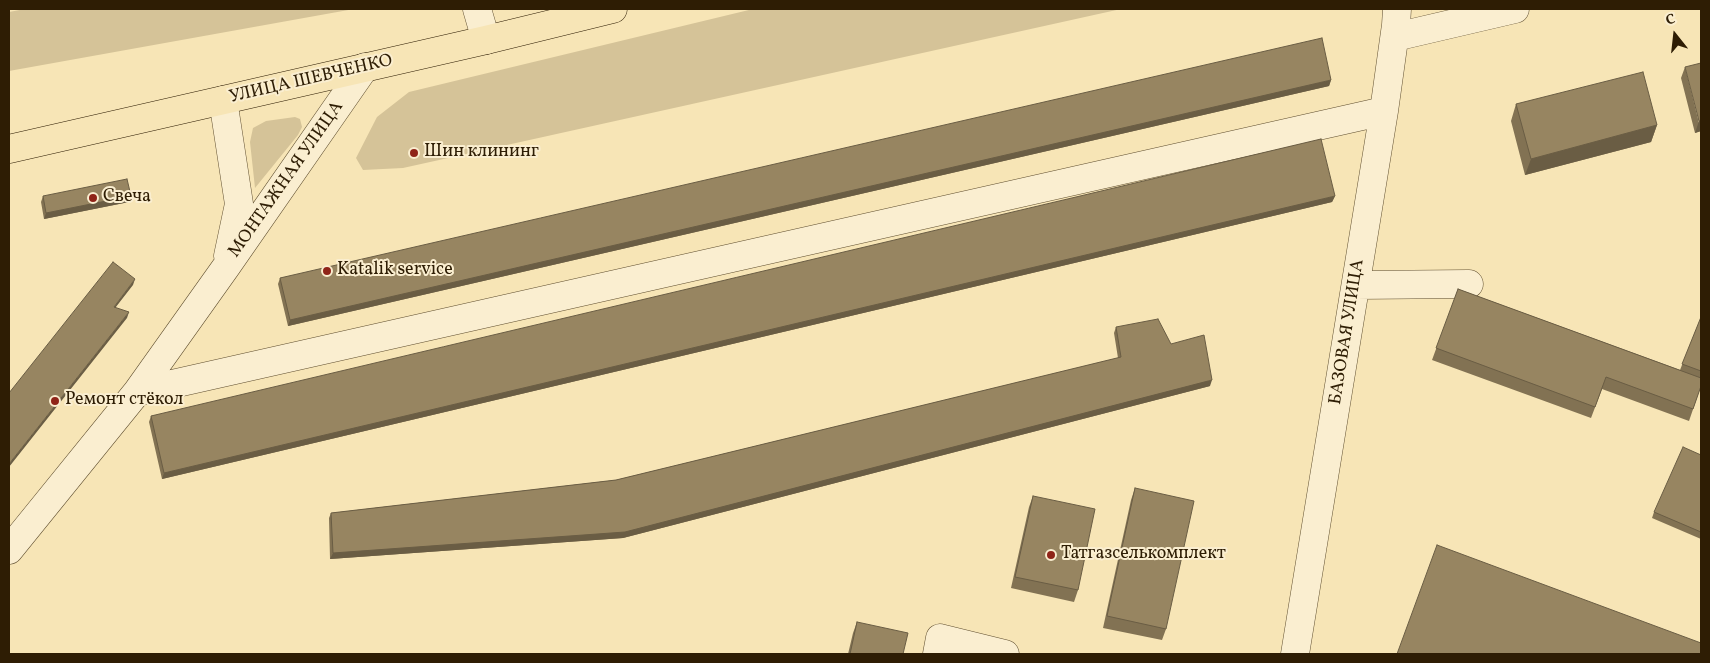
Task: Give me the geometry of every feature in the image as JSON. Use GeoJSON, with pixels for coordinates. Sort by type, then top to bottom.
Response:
{"type":"FeatureCollection","features":[{"type":"Feature","properties":{"kind":"main road","name":"УЛИЦА ШЕВЧЕНКО"},"geometry":{"type":"LineString","coordinates":[[9,149],[164,112],[486,40],[613,9]]}},
{"type":"Feature","properties":{"kind":"street"},"geometry":{"type":"LineString","coordinates":[[477,9],[486,40]]}},
{"type":"Feature","properties":{"kind":"street","name":"БАЗОВАЯ УЛИЦА"},"geometry":{"type":"LineString","coordinates":[[1295,654],[1384,111],[1395,37],[1397,9]]}},
{"type":"Feature","properties":{"kind":"street"},"geometry":{"type":"LineString","coordinates":[[1395,37],[1515,9]]}},
{"type":"Feature","properties":{"kind":"street","name":"МОНТАЖНАЯ УЛИЦА"},"geometry":{"type":"LineString","coordinates":[[9,550],[137,392],[365,67]]}},
{"type":"Feature","properties":{"kind":"street","name":"МОНТАЖНАЯ УЛИЦА"},"geometry":{"type":"LineString","coordinates":[[223,100],[239,204],[226,267]]}},
{"type":"Feature","properties":{"kind":"street"},"geometry":{"type":"LineString","coordinates":[[137,392],[1384,111]]}},
{"type":"Feature","properties":{"kind":"street"},"geometry":{"type":"LineString","coordinates":[[1356,285],[1469,284]]}},
{"type":"Feature","properties":{"kind":"street"},"geometry":{"type":"LineString","coordinates":[[937,654],[940,638],[1005,654]]}},
{"type":"Feature","properties":{"kind":"shaded area"},"geometry":{"type":"Polygon","coordinates":[[[25,9],[354,9],[9,71],[9,12],[25,9]]]}},
{"type":"Feature","properties":{"kind":"shaded area"},"geometry":{"type":"Polygon","coordinates":[[[753,9],[1121,9],[403,168],[363,170],[356,158],[377,117],[409,92],[753,9]]]}},
{"type":"Feature","properties":{"kind":"shaded area"},"geometry":{"type":"Polygon","coordinates":[[[295,117],[300,119],[302,127],[298,135],[255,188],[250,142],[253,128],[266,121],[295,117]]]}},
{"type":"Feature","properties":{"kind":"building"},"geometry":{"type":"Polygon","coordinates":[[[1322,38],[1331,80],[290,320],[280,278],[1322,38]]]}},
{"type":"Feature","properties":{"kind":"building"},"geometry":{"type":"Polygon","coordinates":[[[1701,63],[1701,121],[1699,121],[1685,67],[1701,63]]]}},
{"type":"Feature","properties":{"kind":"building"},"geometry":{"type":"Polygon","coordinates":[[[1643,72],[1657,125],[1531,159],[1516,104],[1643,72]]]}},
{"type":"Feature","properties":{"kind":"building"},"geometry":{"type":"Polygon","coordinates":[[[1321,139],[1335,196],[164,473],[151,416],[1321,139]]]}},
{"type":"Feature","properties":{"kind":"building"},"geometry":{"type":"Polygon","coordinates":[[[127,179],[131,196],[46,213],[43,196],[127,179]]]}},
{"type":"Feature","properties":{"kind":"building"},"geometry":{"type":"Polygon","coordinates":[[[113,262],[135,279],[114,307],[129,312],[9,464],[9,393],[113,262]]]}},
{"type":"Feature","properties":{"kind":"building"},"geometry":{"type":"Polygon","coordinates":[[[1458,289],[1701,378],[1701,386],[1693,409],[1606,377],[1595,407],[1436,348],[1458,289]]]}},
{"type":"Feature","properties":{"kind":"building"},"geometry":{"type":"Polygon","coordinates":[[[1701,317],[1701,371],[1682,364],[1701,317]]]}},
{"type":"Feature","properties":{"kind":"building"},"geometry":{"type":"Polygon","coordinates":[[[1158,319],[1171,344],[1204,335],[1212,380],[625,532],[333,553],[331,513],[616,480],[1121,357],[1116,327],[1158,319]]]}},
{"type":"Feature","properties":{"kind":"building"},"geometry":{"type":"Polygon","coordinates":[[[1683,447],[1701,455],[1701,532],[1654,512],[1683,447]]]}},
{"type":"Feature","properties":{"kind":"building"},"geometry":{"type":"Polygon","coordinates":[[[1135,488],[1194,501],[1166,629],[1107,616],[1135,488]]]}},
{"type":"Feature","properties":{"kind":"building","name":"Татгазселькомплект"},"geometry":{"type":"Polygon","coordinates":[[[1033,496],[1095,509],[1078,590],[1015,577],[1033,496]]]}},
{"type":"Feature","properties":{"kind":"building"},"geometry":{"type":"Polygon","coordinates":[[[1437,545],[1701,643],[1701,654],[1397,654],[1437,545]]]}},
{"type":"Feature","properties":{"kind":"building"},"geometry":{"type":"Polygon","coordinates":[[[857,622],[908,633],[903,654],[850,654],[857,622]]]}},
{"type":"Feature","properties":{"kind":"place","name":"Шин клининг"},"geometry":{"type":"Point","coordinates":[414,153]}},
{"type":"Feature","properties":{"kind":"place","name":"Свеча"},"geometry":{"type":"Point","coordinates":[93,198]}},
{"type":"Feature","properties":{"kind":"place","name":"Katalik service"},"geometry":{"type":"Point","coordinates":[327,271]}},
{"type":"Feature","properties":{"kind":"place","name":"Ремонт стёкол"},"geometry":{"type":"Point","coordinates":[55,401]}},
{"type":"Feature","properties":{"kind":"place","name":"Татгазселькомплект"},"geometry":{"type":"Point","coordinates":[1051,555]}}]}
